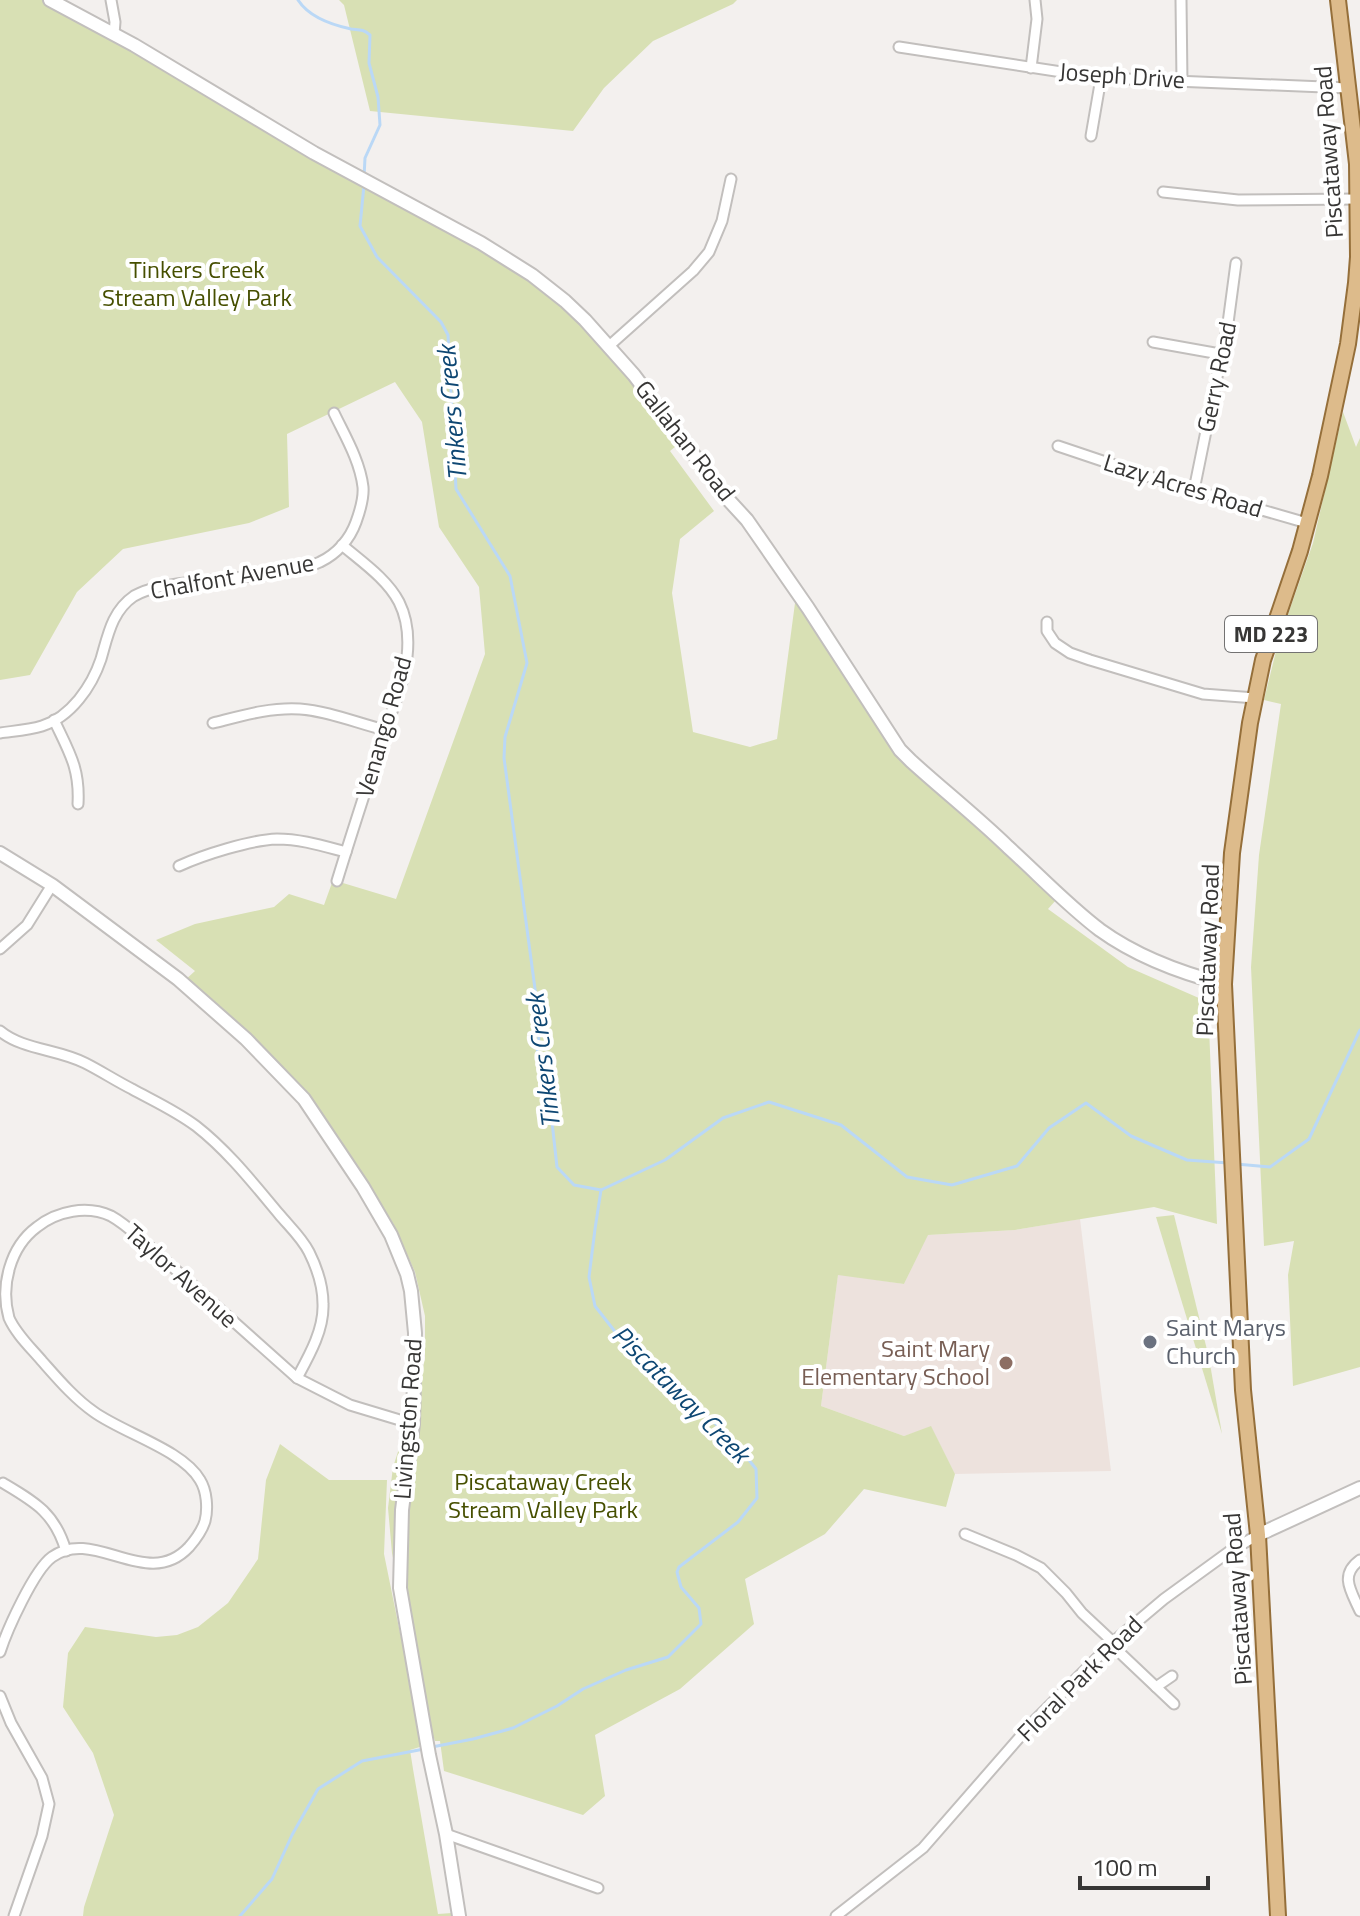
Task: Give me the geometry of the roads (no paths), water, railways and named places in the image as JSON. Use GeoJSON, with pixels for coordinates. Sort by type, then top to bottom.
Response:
{"type":"FeatureCollection","features":[{"type":"Feature","properties":{"kind":"main road","name":"Piscataway Road"},"geometry":{"type":"LineString","coordinates":[[1278,1916],[1258,1535],[1243,1390],[1224,984],[1232,853],[1255,698],[1267,645],[1320,476],[1348,344],[1358,257],[1357,164],[1338,0]]}},
{"type":"Feature","properties":{"kind":"street","name":"Gallahan Road"},"geometry":{"type":"LineString","coordinates":[[50,0],[339,166],[481,243],[532,275],[565,301],[634,375],[724,495],[747,520],[892,738],[911,761],[1098,928],[1157,961],[1224,984]]}},
{"type":"Feature","properties":{"kind":"street"},"geometry":{"type":"LineString","coordinates":[[111,0],[114,34]]}},
{"type":"Feature","properties":{"kind":"street"},"geometry":{"type":"LineString","coordinates":[[1031,68],[1037,19],[1035,0]]}},
{"type":"Feature","properties":{"kind":"street"},"geometry":{"type":"LineString","coordinates":[[1181,0],[1182,82]]}},
{"type":"Feature","properties":{"kind":"street","name":"Joseph Drive"},"geometry":{"type":"LineString","coordinates":[[899,47],[1101,78],[1348,88]]}},
{"type":"Feature","properties":{"kind":"street"},"geometry":{"type":"LineString","coordinates":[[1091,136],[1101,78]]}},
{"type":"Feature","properties":{"kind":"street"},"geometry":{"type":"LineString","coordinates":[[609,346],[693,271],[709,252],[722,221],[731,179]]}},
{"type":"Feature","properties":{"kind":"street"},"geometry":{"type":"LineString","coordinates":[[1163,192],[1238,200],[1358,199]]}},
{"type":"Feature","properties":{"kind":"street","name":"Gerry Road"},"geometry":{"type":"LineString","coordinates":[[1194,490],[1228,323],[1236,263]]}},
{"type":"Feature","properties":{"kind":"street"},"geometry":{"type":"LineString","coordinates":[[1153,342],[1220,354]]}},
{"type":"Feature","properties":{"kind":"street","name":"Chalfont Avenue"},"geometry":{"type":"LineString","coordinates":[[0,733],[42,726],[74,706],[100,661],[112,622],[133,597],[178,584],[298,569],[319,563],[342,545],[355,525],[363,487],[352,451],[334,413]]}},
{"type":"Feature","properties":{"kind":"street","name":"Lazy Acres Road"},"geometry":{"type":"LineString","coordinates":[[1058,446],[1307,523]]}},
{"type":"Feature","properties":{"kind":"street","name":"Venango Road"},"geometry":{"type":"LineString","coordinates":[[337,881],[407,660],[407,636],[400,604],[374,572],[342,545]]}},
{"type":"Feature","properties":{"kind":"street"},"geometry":{"type":"LineString","coordinates":[[1047,622],[1047,631],[1055,643],[1070,653],[1203,694],[1255,698]]}},
{"type":"Feature","properties":{"kind":"street"},"geometry":{"type":"LineString","coordinates":[[213,723],[249,714],[300,709],[385,730]]}},
{"type":"Feature","properties":{"kind":"street"},"geometry":{"type":"LineString","coordinates":[[54,720],[75,765],[78,804]]}},
{"type":"Feature","properties":{"kind":"street"},"geometry":{"type":"LineString","coordinates":[[179,866],[197,858],[274,839],[302,841],[346,852]]}},
{"type":"Feature","properties":{"kind":"street","name":"Livingston Road"},"geometry":{"type":"LineString","coordinates":[[0,853],[52,885],[178,979],[246,1039],[304,1099],[391,1235],[407,1274],[415,1333],[413,1424],[402,1510],[400,1588],[459,1916]]}},
{"type":"Feature","properties":{"kind":"street"},"geometry":{"type":"LineString","coordinates":[[0,949],[27,925],[52,885]]}},
{"type":"Feature","properties":{"kind":"street"},"geometry":{"type":"LineString","coordinates":[[0,1031],[14,1040],[72,1056],[175,1112],[195,1125],[252,1181],[306,1245],[321,1285],[324,1301],[321,1321],[297,1378]]}},
{"type":"Feature","properties":{"kind":"street","name":"Taylor Avenue"},"geometry":{"type":"LineString","coordinates":[[66,1551],[90,1549],[132,1561],[163,1562],[184,1552],[194,1540],[204,1526],[206,1506],[203,1488],[194,1473],[171,1454],[93,1412],[67,1388],[9,1318],[4,1301],[5,1278],[13,1255],[34,1228],[52,1217],[71,1211],[99,1212],[120,1221],[297,1378],[350,1405],[413,1424]]}},
{"type":"Feature","properties":{"kind":"street"},"geometry":{"type":"LineString","coordinates":[[0,1652],[10,1625],[43,1567],[50,1558],[66,1551],[58,1529],[46,1512],[3,1483]]}},
{"type":"Feature","properties":{"kind":"street","name":"Floral Park Road"},"geometry":{"type":"LineString","coordinates":[[836,1916],[929,1842],[1033,1722],[1113,1642],[1164,1599],[1230,1551],[1258,1535],[1360,1488]]}},
{"type":"Feature","properties":{"kind":"street"},"geometry":{"type":"LineString","coordinates":[[965,1534],[1041,1568],[1113,1642],[1117,1650],[1174,1704]]}},
{"type":"Feature","properties":{"kind":"street"},"geometry":{"type":"LineString","coordinates":[[1360,1560],[1350,1568],[1348,1576],[1360,1611]]}},
{"type":"Feature","properties":{"kind":"street"},"geometry":{"type":"LineString","coordinates":[[1156,1687],[1172,1676]]}},
{"type":"Feature","properties":{"kind":"street"},"geometry":{"type":"LineString","coordinates":[[0,1696],[11,1723],[42,1778],[49,1804],[42,1836],[14,1916]]}},
{"type":"Feature","properties":{"kind":"street"},"geometry":{"type":"LineString","coordinates":[[446,1834],[598,1888]]}},
{"type":"Feature","properties":{"kind":"waterway","name":"Tinkers Creek"},"geometry":{"type":"LineString","coordinates":[[298,0],[308,11],[322,19],[370,35],[369,63],[378,97],[380,125],[365,158],[364,177]]}},
{"type":"Feature","properties":{"kind":"waterway","name":"Tinkers Creek"},"geometry":{"type":"LineString","coordinates":[[364,185],[360,226],[377,257],[441,322],[448,335],[456,489],[510,576],[527,663],[505,737],[504,758],[540,1026],[537,1055],[550,1104],[557,1167],[574,1185],[601,1190]]}},
{"type":"Feature","properties":{"kind":"waterway","name":"Piscataway Creek"},"geometry":{"type":"LineString","coordinates":[[1236,1164],[1270,1167],[1309,1139],[1360,1030]]}},
{"type":"Feature","properties":{"kind":"waterway","name":"Piscataway Creek"},"geometry":{"type":"LineString","coordinates":[[601,1190],[665,1160],[723,1118],[769,1102],[841,1125],[907,1177],[952,1185],[1017,1166],[1049,1128],[1086,1103],[1131,1136],[1187,1160],[1228,1163]]}},
{"type":"Feature","properties":{"kind":"waterway","name":"Piscataway Creek"},"geometry":{"type":"LineString","coordinates":[[432,1747],[513,1728],[583,1689],[626,1670],[668,1657],[701,1624],[699,1608],[681,1587],[677,1572],[679,1567],[738,1522],[757,1498],[756,1469],[734,1441],[666,1378],[627,1347],[595,1306],[589,1277],[601,1190]]}},
{"type":"Feature","properties":{"kind":"waterway","name":"Piscataway Creek"},"geometry":{"type":"LineString","coordinates":[[240,1916],[272,1879],[318,1789],[362,1761],[424,1749]]}},
{"type":"Feature","properties":{"kind":"place","name":"Saint Marys Church"},"geometry":{"type":"Point","coordinates":[1150,1342]}},
{"type":"Feature","properties":{"kind":"place","name":"Saint Mary Elementary School"},"geometry":{"type":"Point","coordinates":[1006,1363]}},
{"type":"Feature","properties":{"kind":"park label","name":"Tinkers Creek Stream Valley Park"},"geometry":{"type":"Point","coordinates":[197,284]}},
{"type":"Feature","properties":{"kind":"park label","name":"Piscataway Creek Stream Valley Park"},"geometry":{"type":"Point","coordinates":[543,1496]}}]}
